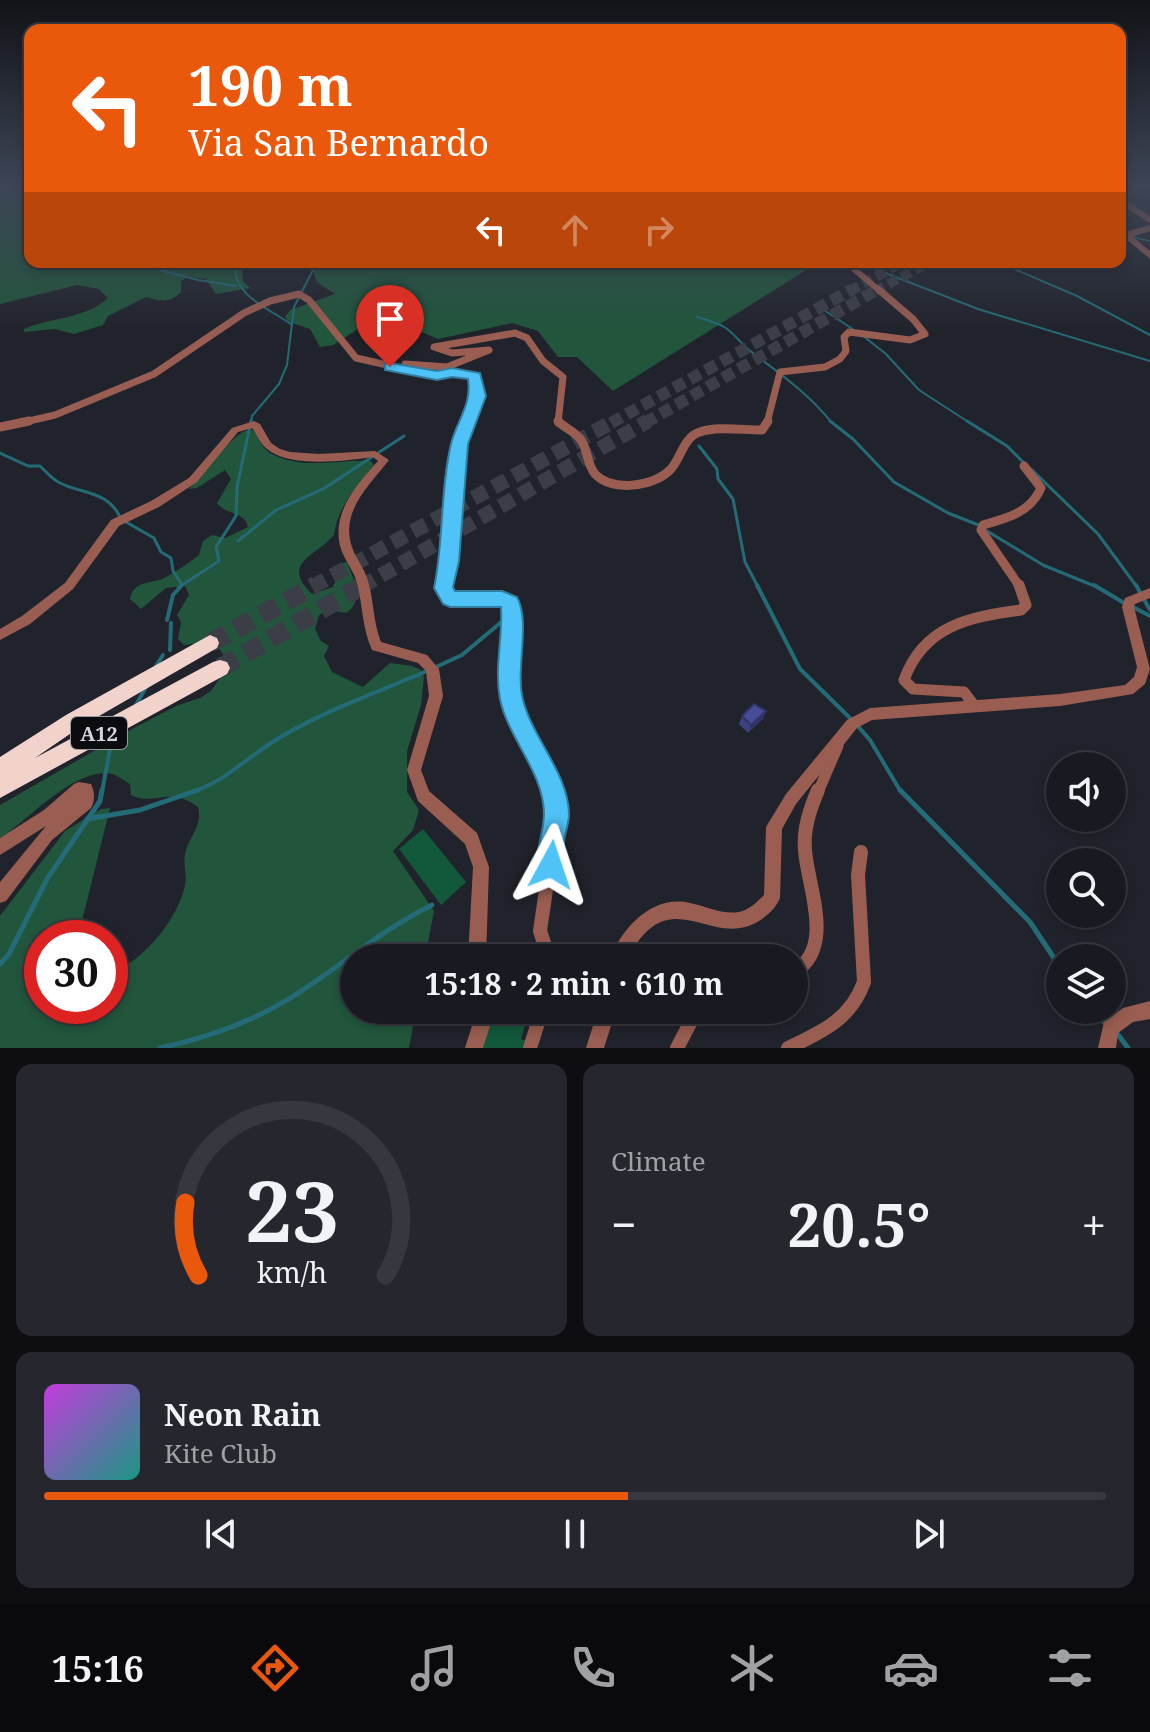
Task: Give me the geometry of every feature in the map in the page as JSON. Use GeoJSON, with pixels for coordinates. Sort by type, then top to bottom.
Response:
{"type":"FeatureCollection","features":[{"type":"Feature","properties":{"kind":"highway","name":"A12"},"geometry":{"type":"LineString","coordinates":[[1,781],[73,721],[210,643]]}},
{"type":"Feature","properties":{"kind":"highway","name":"A12"},"geometry":{"type":"LineString","coordinates":[[1,781],[220,668]]}},
{"type":"Feature","properties":{"kind":"street"},"geometry":{"type":"LineString","coordinates":[[1126,235],[1150,255]]}},
{"type":"Feature","properties":{"kind":"street"},"geometry":{"type":"LineString","coordinates":[[390,367],[402,364],[447,367],[489,350],[457,352],[440,351],[434,347],[497,334],[515,333],[527,338],[543,361],[563,377],[558,423],[575,432],[584,444],[592,471],[606,481],[641,486],[670,470],[690,437],[701,431],[762,430],[775,403],[776,379],[780,372],[835,364],[846,351],[844,337],[849,332],[872,332],[911,341],[925,334],[913,319],[854,268]]}},
{"type":"Feature","properties":{"kind":"street"},"geometry":{"type":"LineString","coordinates":[[0,427],[55,415],[170,367],[192,346],[261,302],[301,295],[325,318],[356,358],[437,376],[452,373],[475,376],[479,396],[459,444],[449,561],[443,588],[450,599],[502,599],[510,602],[512,622],[508,665],[512,701],[547,779],[557,814],[540,931],[544,944]]}},
{"type":"Feature","properties":{"kind":"street"},"geometry":{"type":"LineString","coordinates":[[0,635],[26,620],[69,586],[115,523],[155,504],[193,480],[228,437],[249,424],[271,448],[299,456],[334,459],[375,454],[384,460],[348,507],[342,524],[347,548],[362,579],[369,631],[377,646],[422,659],[432,669],[436,696],[414,770],[423,796],[471,839],[481,867],[478,944]]}},
{"type":"Feature","properties":{"kind":"street"},"geometry":{"type":"LineString","coordinates":[[974,705],[964,692],[913,689],[904,680],[906,671],[926,647],[960,621],[1021,610],[1026,605],[1023,591],[982,528],[1037,503],[1041,488],[1024,466]]}},
{"type":"Feature","properties":{"kind":"street"},"geometry":{"type":"LineString","coordinates":[[628,944],[637,930],[657,913],[683,910],[735,921],[760,911],[772,898],[774,827],[791,799],[852,724],[870,714],[1060,700],[1128,690],[1140,680],[1144,667],[1129,601],[1149,593]]}},
{"type":"Feature","properties":{"kind":"street"},"geometry":{"type":"LineString","coordinates":[[808,956],[816,939],[819,912],[803,853],[805,828],[815,796],[834,761],[841,739]]}},
{"type":"Feature","properties":{"kind":"street"},"geometry":{"type":"LineString","coordinates":[[0,847],[49,815],[79,789],[86,789],[86,803],[38,845],[0,895]]}},
{"type":"Feature","properties":{"kind":"street"},"geometry":{"type":"LineString","coordinates":[[788,1048],[848,1016],[860,999],[864,982],[858,875],[861,852]]}},
{"type":"Feature","properties":{"kind":"street"},"geometry":{"type":"LineString","coordinates":[[1107,1048],[1110,1028],[1129,1014],[1150,1010]]}},
{"type":"Feature","properties":{"kind":"street"},"geometry":{"type":"LineString","coordinates":[[474,1048],[482,1024]]}},
{"type":"Feature","properties":{"kind":"street"},"geometry":{"type":"LineString","coordinates":[[530,1048],[538,1024]]}},
{"type":"Feature","properties":{"kind":"street"},"geometry":{"type":"LineString","coordinates":[[595,1048],[603,1024]]}},
{"type":"Feature","properties":{"kind":"street"},"geometry":{"type":"LineString","coordinates":[[677,1048],[690,1024]]}},
{"type":"Feature","properties":{"kind":"green space"},"geometry":{"type":"Polygon","coordinates":[[[0,234],[24,234],[24,268],[242,268],[243,281],[250,288],[216,294],[206,279],[188,277],[181,281],[181,292],[168,300],[146,297],[108,316],[103,325],[74,334],[55,329],[24,332],[24,329],[79,314],[99,305],[108,298],[99,289],[77,285],[0,304],[0,234]]]}},
{"type":"Feature","properties":{"kind":"green space"},"geometry":{"type":"Polygon","coordinates":[[[312,268],[809,268],[613,391],[577,357],[558,357],[538,331],[512,323],[438,339],[408,326],[374,324],[358,329],[333,345],[320,347],[310,329],[289,322],[285,317],[290,310],[335,294],[317,282],[312,268]]]}},
{"type":"Feature","properties":{"kind":"green space"},"geometry":{"type":"Polygon","coordinates":[[[251,429],[270,453],[295,462],[371,461],[374,465],[343,507],[334,535],[304,561],[299,575],[312,594],[333,587],[341,564],[347,562],[352,576],[357,596],[352,608],[346,613],[328,610],[319,615],[315,629],[321,641],[329,646],[324,656],[332,672],[363,687],[390,663],[412,666],[421,670],[424,677],[421,705],[407,751],[407,792],[419,810],[413,830],[393,851],[434,911],[428,944],[340,944],[340,1024],[413,1024],[409,1048],[0,1048],[0,916],[65,831],[101,809],[110,808],[82,920],[24,920],[24,1024],[128,1024],[128,964],[151,945],[176,910],[185,881],[185,854],[199,820],[198,807],[188,801],[170,797],[139,798],[131,795],[130,784],[119,777],[98,774],[68,786],[0,838],[0,805],[132,729],[176,706],[200,698],[211,691],[230,663],[212,641],[184,645],[178,639],[181,622],[177,615],[189,595],[185,586],[166,588],[141,609],[130,599],[139,585],[166,577],[199,555],[203,541],[212,535],[225,538],[248,527],[243,518],[217,503],[231,479],[225,470],[197,488],[188,489],[243,432],[251,429]]]}},
{"type":"Feature","properties":{"kind":"green space"},"geometry":{"type":"Polygon","coordinates":[[[423,829],[466,882],[441,905],[399,849],[423,829]]]}},
{"type":"Feature","properties":{"kind":"green space"},"geometry":{"type":"Polygon","coordinates":[[[482,1024],[525,1024],[521,1039],[532,1043],[530,1048],[474,1048],[482,1024]]]}},
{"type":"Feature","properties":{"kind":"building"},"geometry":{"type":"Polygon","coordinates":[[[754,704],[766,711],[751,725],[742,716],[754,704]]]}},
{"type":"Feature","properties":{"kind":"waterway"},"geometry":{"type":"LineString","coordinates":[[1126,235],[1150,241]]}},
{"type":"Feature","properties":{"kind":"waterway"},"geometry":{"type":"LineString","coordinates":[[153,268],[236,286]]}},
{"type":"Feature","properties":{"kind":"waterway"},"geometry":{"type":"LineString","coordinates":[[236,268],[239,284],[245,293],[292,325]]}},
{"type":"Feature","properties":{"kind":"waterway"},"geometry":{"type":"LineString","coordinates":[[292,325],[294,307],[314,268]]}},
{"type":"Feature","properties":{"kind":"waterway"},"geometry":{"type":"LineString","coordinates":[[872,268],[978,309],[1150,361]]}},
{"type":"Feature","properties":{"kind":"waterway"},"geometry":{"type":"LineString","coordinates":[[1012,268],[1077,296],[1150,335]]}},
{"type":"Feature","properties":{"kind":"waterway"},"geometry":{"type":"LineString","coordinates":[[824,310],[857,332]]}},
{"type":"Feature","properties":{"kind":"waterway"},"geometry":{"type":"LineString","coordinates":[[697,317],[726,328],[803,393],[831,422]]}},
{"type":"Feature","properties":{"kind":"waterway"},"geometry":{"type":"LineString","coordinates":[[251,423],[252,416],[279,384],[287,365],[292,325]]}},
{"type":"Feature","properties":{"kind":"waterway"},"geometry":{"type":"LineString","coordinates":[[863,336],[885,353],[919,390],[970,423]]}},
{"type":"Feature","properties":{"kind":"waterway"},"geometry":{"type":"LineString","coordinates":[[182,585],[219,561],[216,547],[236,516],[237,487],[251,421]]}},
{"type":"Feature","properties":{"kind":"waterway"},"geometry":{"type":"LineString","coordinates":[[967,421],[1007,446],[1025,464]]}},
{"type":"Feature","properties":{"kind":"waterway"},"geometry":{"type":"LineString","coordinates":[[831,422],[853,439],[894,482],[948,513],[981,526]]}},
{"type":"Feature","properties":{"kind":"waterway"},"geometry":{"type":"LineString","coordinates":[[238,541],[276,510],[323,489],[404,436]]}},
{"type":"Feature","properties":{"kind":"waterway"},"geometry":{"type":"LineString","coordinates":[[699,446],[717,469],[718,479],[733,499],[745,562],[758,587]]}},
{"type":"Feature","properties":{"kind":"waterway"},"geometry":{"type":"LineString","coordinates":[[0,453],[28,466],[40,466],[60,483],[102,498],[120,517]]}},
{"type":"Feature","properties":{"kind":"waterway"},"geometry":{"type":"LineString","coordinates":[[1031,469],[1098,534],[1137,587]]}},
{"type":"Feature","properties":{"kind":"waterway"},"geometry":{"type":"LineString","coordinates":[[126,522],[154,538],[161,552],[171,558],[173,571],[181,583]]}},
{"type":"Feature","properties":{"kind":"waterway"},"geometry":{"type":"LineString","coordinates":[[987,531],[1043,565],[1097,587]]}},
{"type":"Feature","properties":{"kind":"waterway"},"geometry":{"type":"LineString","coordinates":[[167,620],[173,595],[182,585]]}},
{"type":"Feature","properties":{"kind":"waterway"},"geometry":{"type":"LineString","coordinates":[[757,585],[800,669],[851,719]]}},
{"type":"Feature","properties":{"kind":"waterway"},"geometry":{"type":"LineString","coordinates":[[1094,585],[1124,603]]}},
{"type":"Feature","properties":{"kind":"waterway"},"geometry":{"type":"LineString","coordinates":[[1136,585],[1150,610]]}},
{"type":"Feature","properties":{"kind":"waterway"},"geometry":{"type":"LineString","coordinates":[[1131,606],[1150,616]]}},
{"type":"Feature","properties":{"kind":"waterway"},"geometry":{"type":"LineString","coordinates":[[436,667],[462,655],[505,619]]}},
{"type":"Feature","properties":{"kind":"waterway"},"geometry":{"type":"LineString","coordinates":[[170,650],[171,623]]}},
{"type":"Feature","properties":{"kind":"waterway"},"geometry":{"type":"LineString","coordinates":[[156,666],[163,655]]}},
{"type":"Feature","properties":{"kind":"waterway"},"geometry":{"type":"LineString","coordinates":[[192,792],[224,776],[271,743],[309,722],[429,670]]}},
{"type":"Feature","properties":{"kind":"waterway"},"geometry":{"type":"LineString","coordinates":[[136,705],[146,687]]}},
{"type":"Feature","properties":{"kind":"waterway"},"geometry":{"type":"LineString","coordinates":[[856,724],[870,740],[901,792]]}},
{"type":"Feature","properties":{"kind":"waterway"},"geometry":{"type":"LineString","coordinates":[[102,792],[110,749],[120,732]]}},
{"type":"Feature","properties":{"kind":"waterway"},"geometry":{"type":"LineString","coordinates":[[88,819],[100,801],[102,790]]}},
{"type":"Feature","properties":{"kind":"waterway"},"geometry":{"type":"LineString","coordinates":[[88,819],[140,810],[198,790]]}},
{"type":"Feature","properties":{"kind":"waterway"},"geometry":{"type":"LineString","coordinates":[[900,790],[1030,922],[1046,946]]}},
{"type":"Feature","properties":{"kind":"waterway"},"geometry":{"type":"LineString","coordinates":[[0,964],[9,954],[47,879],[88,819]]}},
{"type":"Feature","properties":{"kind":"waterway"},"geometry":{"type":"LineString","coordinates":[[160,1048],[229,1028],[277,1006],[395,926],[432,905]]}},
{"type":"Feature","properties":{"kind":"waterway"},"geometry":{"type":"LineString","coordinates":[[1116,1032],[1128,1048]]}},
{"type":"Feature","properties":{"kind":"tunnel"},"geometry":{"type":"LineString","coordinates":[[850,291],[892,268]]}},
{"type":"Feature","properties":{"kind":"tunnel"},"geometry":{"type":"LineString","coordinates":[[875,291],[919,268]]}},
{"type":"Feature","properties":{"kind":"tunnel"},"geometry":{"type":"LineString","coordinates":[[611,423],[853,289]]}},
{"type":"Feature","properties":{"kind":"tunnel"},"geometry":{"type":"LineString","coordinates":[[645,423],[878,289]]}},
{"type":"Feature","properties":{"kind":"tunnel"},"geometry":{"type":"LineString","coordinates":[[312,587],[614,421]]}},
{"type":"Feature","properties":{"kind":"tunnel"},"geometry":{"type":"LineString","coordinates":[[361,587],[648,421]]}},
{"type":"Feature","properties":{"kind":"tunnel"},"geometry":{"type":"LineString","coordinates":[[210,643],[316,585]]}},
{"type":"Feature","properties":{"kind":"tunnel"},"geometry":{"type":"LineString","coordinates":[[220,668],[364,585]]}},
{"type":"Feature","properties":{"kind":"route"},"geometry":{"type":"LineString","coordinates":[[390,367],[437,376],[452,373],[475,376],[479,396],[459,444],[449,561],[443,588],[450,599],[502,599],[510,602],[512,622],[508,665],[512,701],[547,779],[557,814],[551,844],[551,865]]}}]}
